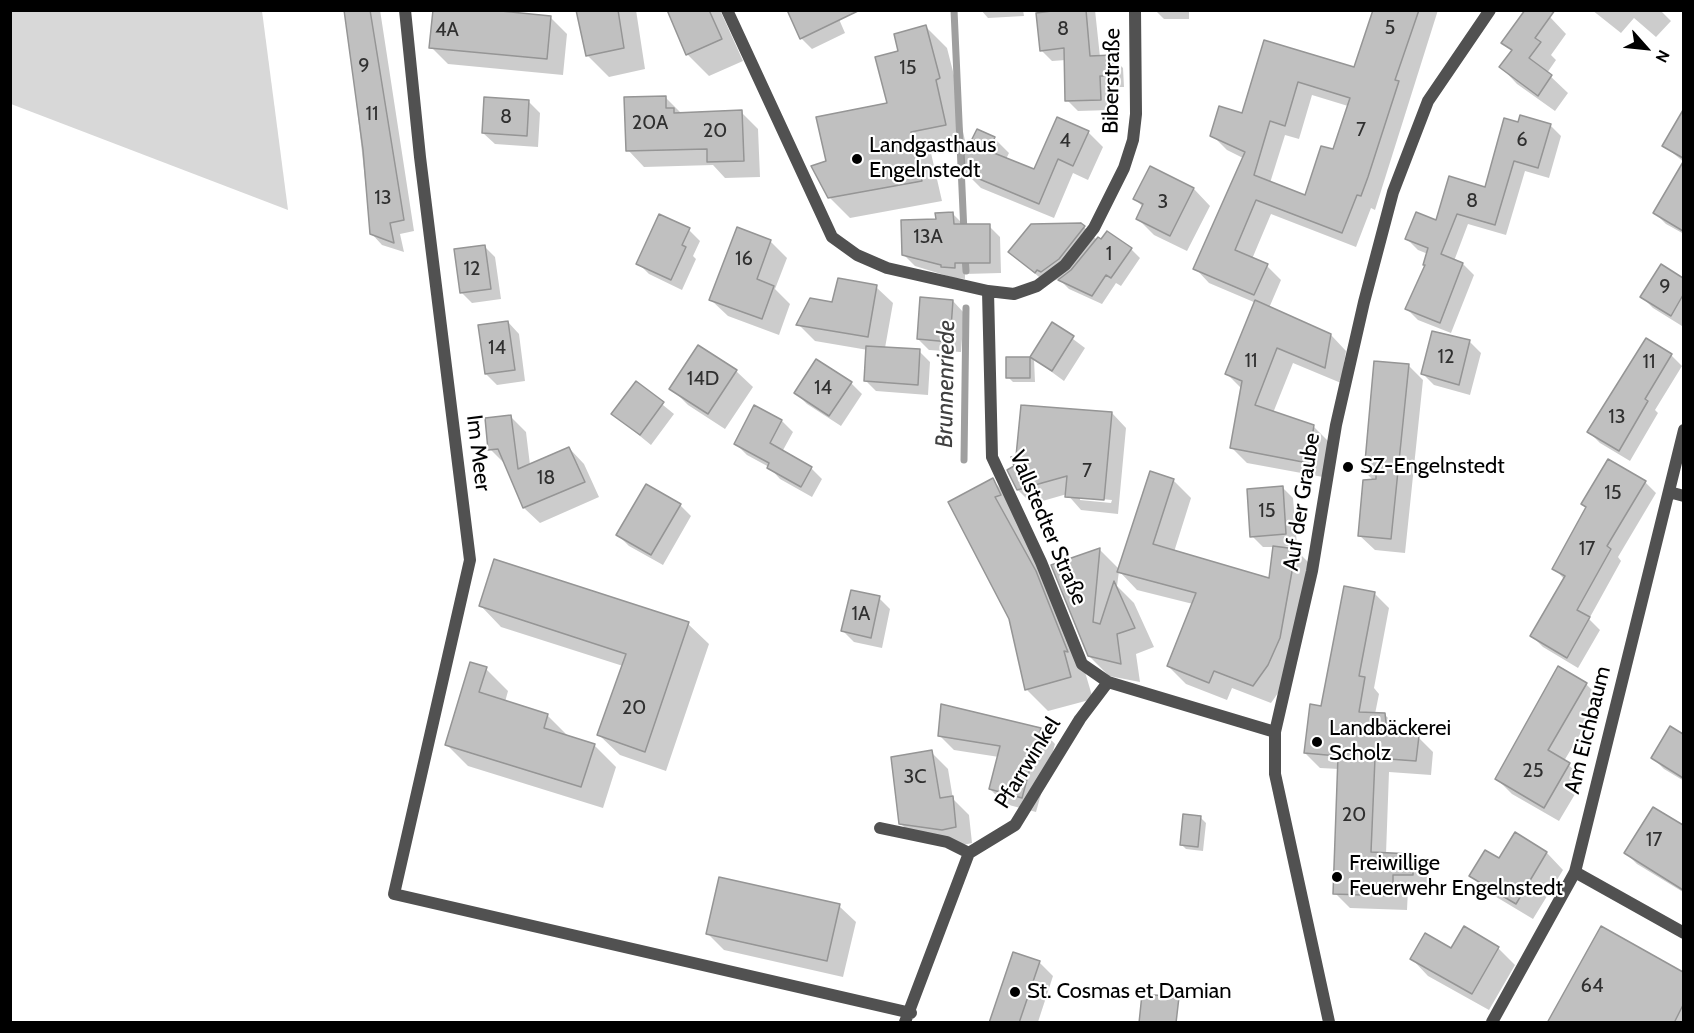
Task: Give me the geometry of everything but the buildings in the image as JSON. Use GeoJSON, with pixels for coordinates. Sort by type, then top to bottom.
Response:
{"type":"FeatureCollection","features":[{"type":"Feature","properties":{"kind":"street","name":"Im Meer"},"geometry":{"type":"LineString","coordinates":[[405,10],[420,157],[470,560],[394,894],[908,1018]]}},
{"type":"Feature","properties":{"kind":"street"},"geometry":{"type":"LineString","coordinates":[[727,10],[832,237],[857,255],[887,268],[988,291]]}},
{"type":"Feature","properties":{"kind":"street","name":"Biberstraße"},"geometry":{"type":"LineString","coordinates":[[988,291],[1014,294],[1037,286],[1065,265],[1094,228],[1124,168],[1133,140],[1136,114],[1135,10]]}},
{"type":"Feature","properties":{"kind":"street","name":"Auf der Graube"},"geometry":{"type":"LineString","coordinates":[[1329,1023],[1275,774],[1275,732],[1312,572],[1336,425],[1364,302],[1393,192],[1428,101],[1490,10]]}},
{"type":"Feature","properties":{"kind":"street","name":"Vallstedter Straße"},"geometry":{"type":"LineString","coordinates":[[988,291],[992,457],[1041,562],[1082,663],[1108,682],[1275,732]]}},
{"type":"Feature","properties":{"kind":"street","name":"Am Eichbaum"},"geometry":{"type":"LineString","coordinates":[[1492,1023],[1575,872],[1683,430]]}},
{"type":"Feature","properties":{"kind":"street"},"geometry":{"type":"LineString","coordinates":[[1669,492],[1683,496]]}},
{"type":"Feature","properties":{"kind":"street","name":"Pfarrwinkel"},"geometry":{"type":"LineString","coordinates":[[969,853],[1015,825],[1080,719],[1108,682]]}},
{"type":"Feature","properties":{"kind":"street"},"geometry":{"type":"LineString","coordinates":[[880,828],[947,842],[969,853],[908,1018]]}},
{"type":"Feature","properties":{"kind":"street"},"geometry":{"type":"LineString","coordinates":[[1575,872],[1683,933]]}},
{"type":"Feature","properties":{"kind":"shaded area"},"geometry":{"type":"Polygon","coordinates":[[[10,11],[262,11],[288,210],[11,104],[10,11]]]}},
{"type":"Feature","properties":{"kind":"waterway","name":"Brunnenriede"},"geometry":{"type":"LineString","coordinates":[[954,10],[964,233]]}},
{"type":"Feature","properties":{"kind":"waterway","name":"Brunnenriede"},"geometry":{"type":"LineString","coordinates":[[965,256],[966,271]]}},
{"type":"Feature","properties":{"kind":"waterway","name":"Brunnenriede"},"geometry":{"type":"LineString","coordinates":[[964,460],[966,308]]}},
{"type":"Feature","properties":{"kind":"place","name":"Landgasthaus Engelnstedt"},"geometry":{"type":"Point","coordinates":[857,159]}},
{"type":"Feature","properties":{"kind":"place","name":"SZ-Engelnstedt"},"geometry":{"type":"Point","coordinates":[1348,467]}},
{"type":"Feature","properties":{"kind":"place","name":"Landbäckerei Scholz"},"geometry":{"type":"Point","coordinates":[1317,742]}},
{"type":"Feature","properties":{"kind":"place","name":"Freiwillige Feuerwehr Engelnstedt"},"geometry":{"type":"Point","coordinates":[1337,877]}},
{"type":"Feature","properties":{"kind":"place","name":"St. Cosmas et Damian"},"geometry":{"type":"Point","coordinates":[1015,992]}}]}
